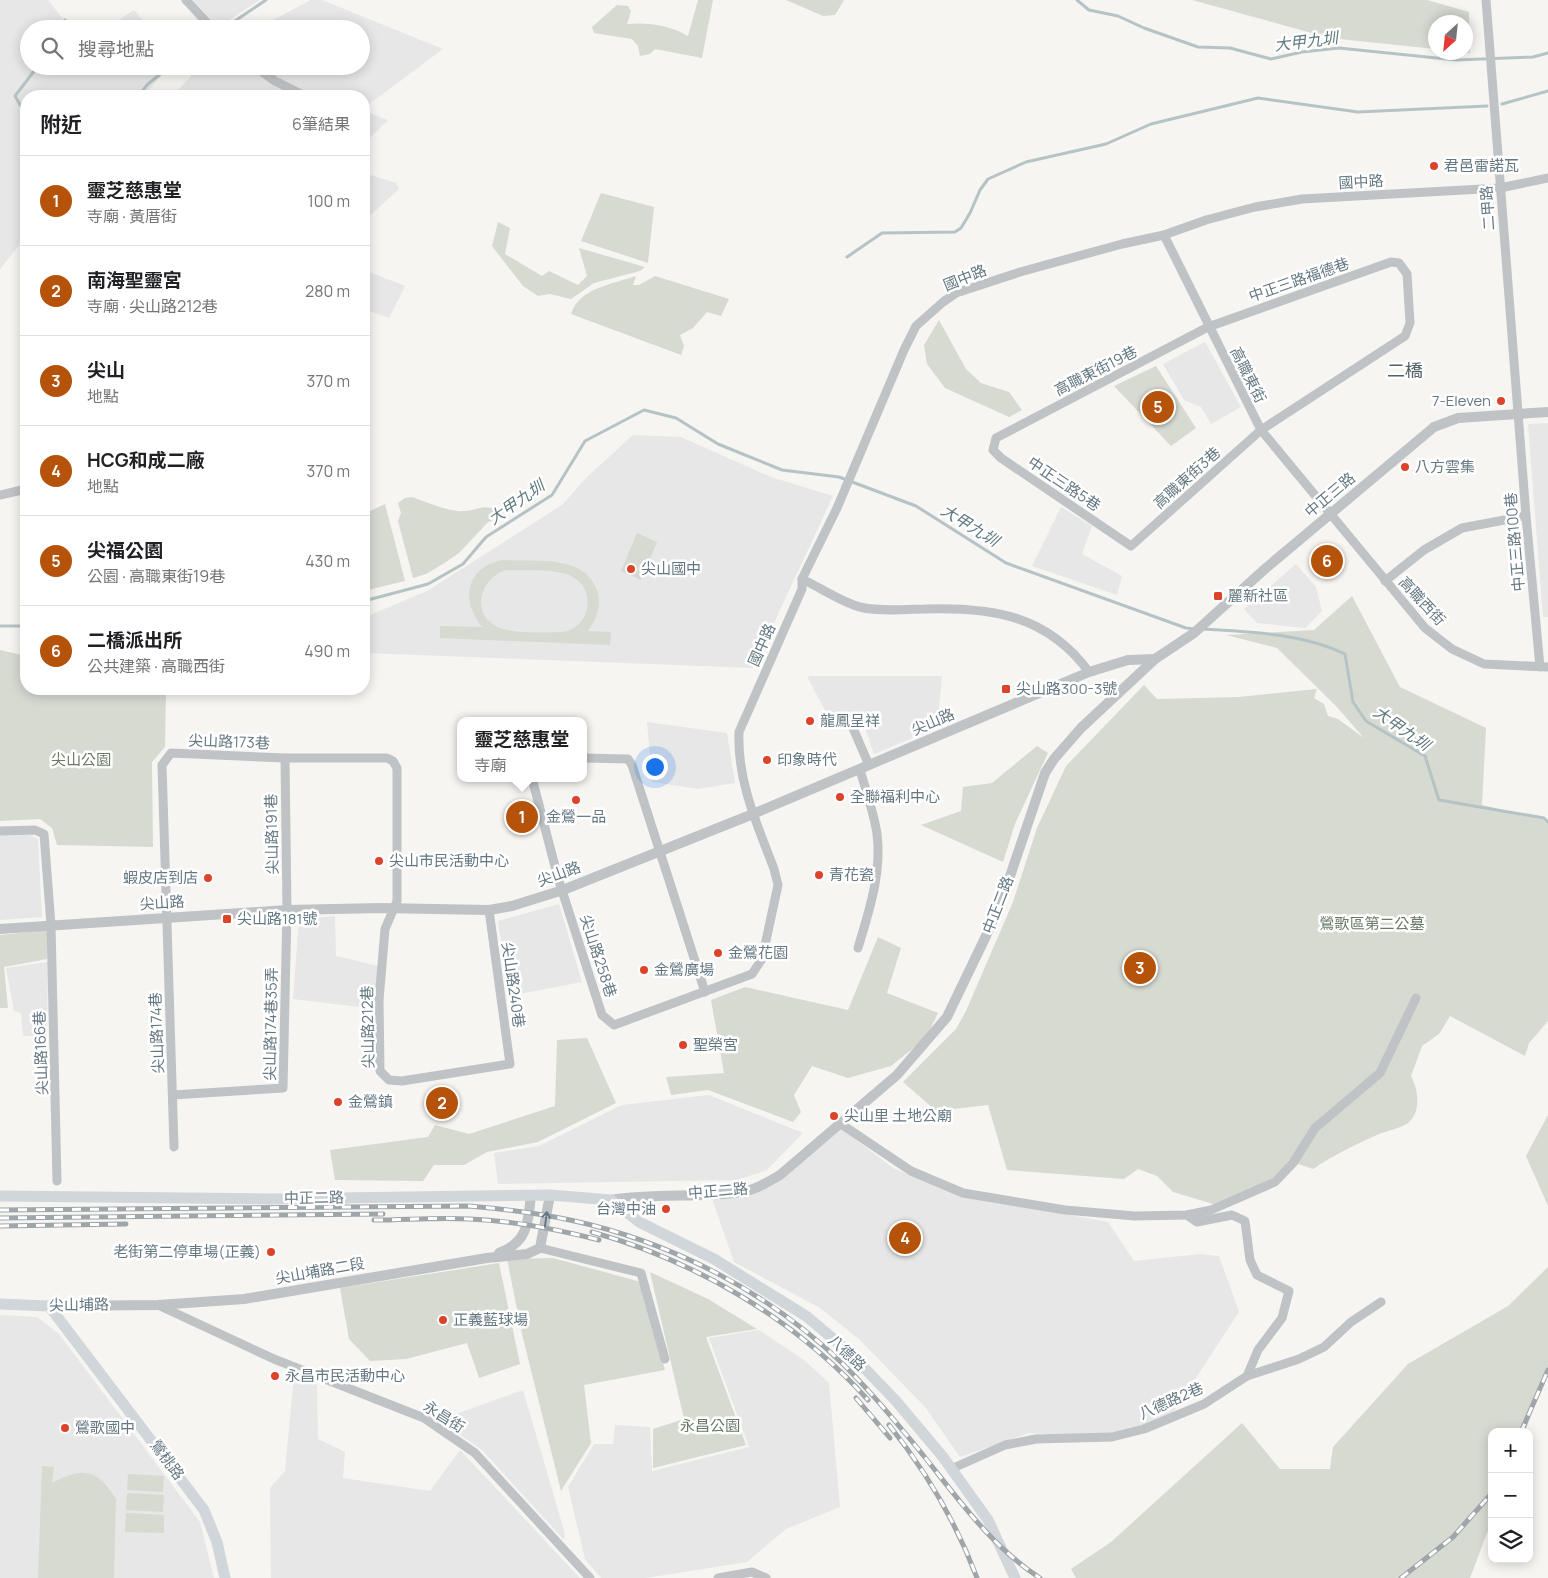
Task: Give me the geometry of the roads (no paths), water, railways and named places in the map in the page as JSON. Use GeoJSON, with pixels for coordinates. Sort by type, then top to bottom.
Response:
{"type":"FeatureCollection","features":[{"type":"Feature","properties":{"kind":"main road","name":"中正二路"},"geometry":{"type":"LineString","coordinates":[[0,1196],[269,1199],[550,1194],[611,1200]]}},
{"type":"Feature","properties":{"kind":"main road","name":"八德路"},"geometry":{"type":"LineString","coordinates":[[611,1200],[639,1222],[714,1259],[806,1316],[849,1352],[896,1401],[951,1469],[988,1520],[1015,1578]]}},
{"type":"Feature","properties":{"kind":"main road","name":"尖山埔路"},"geometry":{"type":"LineString","coordinates":[[0,1304],[49,1306]]}},
{"type":"Feature","properties":{"kind":"main road","name":"鶯桃路"},"geometry":{"type":"LineString","coordinates":[[49,1306],[204,1510],[217,1542],[225,1578]]}},
{"type":"Feature","properties":{"kind":"street"},"geometry":{"type":"LineString","coordinates":[[186,0],[205,20]]}},
{"type":"Feature","properties":{"kind":"street","name":"二甲路"},"geometry":{"type":"LineString","coordinates":[[1486,0],[1518,414]]}},
{"type":"Feature","properties":{"kind":"street"},"geometry":{"type":"LineString","coordinates":[[267,75],[293,90]]}},
{"type":"Feature","properties":{"kind":"street","name":"國中路"},"geometry":{"type":"LineString","coordinates":[[614,1025],[752,974],[762,959],[778,885],[741,776],[738,754],[740,732],[802,589],[802,579],[916,326],[956,293],[1020,272],[1122,244],[1164,235],[1247,210],[1302,199],[1500,188],[1548,178]]}},
{"type":"Feature","properties":{"kind":"street","name":"高職東街"},"geometry":{"type":"LineString","coordinates":[[1164,235],[1261,430],[1330,514]]}},
{"type":"Feature","properties":{"kind":"street","name":"中正三路福德巷"},"geometry":{"type":"LineString","coordinates":[[1208,326],[1391,262],[1398,263]]}},
{"type":"Feature","properties":{"kind":"street","name":"高職東街3巷"},"geometry":{"type":"LineString","coordinates":[[1131,546],[1261,430],[1405,336],[1410,324],[1407,274],[1398,263]]}},
{"type":"Feature","properties":{"kind":"street","name":"高職東街19巷"},"geometry":{"type":"LineString","coordinates":[[996,438],[1208,326]]}},
{"type":"Feature","properties":{"kind":"street","name":"中正三路"},"geometry":{"type":"LineString","coordinates":[[1155,659],[1198,629],[1330,514],[1434,427],[1458,418],[1548,412]]}},
{"type":"Feature","properties":{"kind":"street","name":"中正三路100巷"},"geometry":{"type":"LineString","coordinates":[[1518,414],[1526,516],[1544,667]]}},
{"type":"Feature","properties":{"kind":"street","name":"中正三路5巷"},"geometry":{"type":"LineString","coordinates":[[996,438],[992,450],[1001,458],[1131,546]]}},
{"type":"Feature","properties":{"kind":"street"},"geometry":{"type":"LineString","coordinates":[[0,495],[20,490]]}},
{"type":"Feature","properties":{"kind":"street","name":"高職西街"},"geometry":{"type":"LineString","coordinates":[[1330,514],[1424,628],[1452,649],[1484,664],[1544,667]]}},
{"type":"Feature","properties":{"kind":"street"},"geometry":{"type":"LineString","coordinates":[[1385,581],[1424,550],[1462,528],[1526,516]]}},
{"type":"Feature","properties":{"kind":"street"},"geometry":{"type":"LineString","coordinates":[[802,579],[860,607],[890,610],[976,609],[1005,614],[1047,633],[1074,652],[1089,672]]}},
{"type":"Feature","properties":{"kind":"street","name":"尖山路"},"geometry":{"type":"LineString","coordinates":[[0,930],[287,910],[489,910],[512,906],[563,890],[753,814],[1089,672],[1128,660],[1155,659]]}},
{"type":"Feature","properties":{"kind":"street","name":"中正二路"},"geometry":{"type":"LineString","coordinates":[[611,1200],[636,1196],[742,1192],[762,1185],[780,1175],[897,1076],[947,1017],[998,909],[1039,787],[1054,759],[1080,728],[1155,659]]}},
{"type":"Feature","properties":{"kind":"street"},"geometry":{"type":"LineString","coordinates":[[849,720],[865,768],[877,834],[877,866],[874,893],[858,948]]}},
{"type":"Feature","properties":{"kind":"street","name":"尖山路173巷"},"geometry":{"type":"LineString","coordinates":[[167,917],[162,765],[171,754],[285,758],[387,758],[393,761],[397,768],[398,810],[397,901],[392,909]]}},
{"type":"Feature","properties":{"kind":"street","name":"尖山路191巷"},"geometry":{"type":"LineString","coordinates":[[285,758],[287,910]]}},
{"type":"Feature","properties":{"kind":"street"},"geometry":{"type":"LineString","coordinates":[[587,758],[628,759],[632,765],[704,992]]}},
{"type":"Feature","properties":{"kind":"street","name":"尖山路258巷"},"geometry":{"type":"LineString","coordinates":[[533,782],[563,890],[602,1015],[614,1025]]}},
{"type":"Feature","properties":{"kind":"street","name":"尖山路166巷"},"geometry":{"type":"LineString","coordinates":[[0,831],[35,830],[44,834],[51,925],[57,1181]]}},
{"type":"Feature","properties":{"kind":"street","name":"尖山路212巷"},"geometry":{"type":"LineString","coordinates":[[392,909],[385,929],[379,1000],[380,1070],[388,1080],[395,1081],[510,1064]]}},
{"type":"Feature","properties":{"kind":"street","name":"尖山路174巷35弄"},"geometry":{"type":"LineString","coordinates":[[174,1095],[283,1088],[287,910]]}},
{"type":"Feature","properties":{"kind":"street","name":"尖山路240巷"},"geometry":{"type":"LineString","coordinates":[[489,910],[510,1064]]}},
{"type":"Feature","properties":{"kind":"street","name":"尖山路174巷"},"geometry":{"type":"LineString","coordinates":[[167,917],[174,1095],[174,1147]]}},
{"type":"Feature","properties":{"kind":"street"},"geometry":{"type":"LineString","coordinates":[[841,1124],[911,1171],[963,1193],[1065,1210],[1135,1216],[1187,1215],[1226,1206],[1275,1182],[1293,1163],[1315,1128],[1380,1073],[1416,998]]}},
{"type":"Feature","properties":{"kind":"street"},"geometry":{"type":"LineString","coordinates":[[540,1248],[550,1194]]}},
{"type":"Feature","properties":{"kind":"street"},"geometry":{"type":"LineString","coordinates":[[487,1258],[514,1247],[522,1237],[527,1224],[531,1195]]}},
{"type":"Feature","properties":{"kind":"street"},"geometry":{"type":"LineString","coordinates":[[1187,1215],[1197,1222],[1232,1215],[1245,1221],[1250,1260],[1257,1275],[1289,1291],[1282,1318],[1258,1350],[1247,1376]]}},
{"type":"Feature","properties":{"kind":"street"},"geometry":{"type":"LineString","coordinates":[[487,1258],[527,1254],[540,1248],[641,1273],[664,1359]]}},
{"type":"Feature","properties":{"kind":"street","name":"尖山埔路二段"},"geometry":{"type":"LineString","coordinates":[[158,1304],[244,1299],[487,1258]]}},
{"type":"Feature","properties":{"kind":"street","name":"八德路2巷"},"geometry":{"type":"LineString","coordinates":[[951,1469],[1005,1445],[1036,1439],[1112,1437],[1144,1429],[1204,1404],[1247,1376],[1299,1359],[1324,1347],[1351,1322],[1381,1302]]}},
{"type":"Feature","properties":{"kind":"street","name":"尖山埔路"},"geometry":{"type":"LineString","coordinates":[[49,1306],[158,1304]]}},
{"type":"Feature","properties":{"kind":"street","name":"永昌街"},"geometry":{"type":"LineString","coordinates":[[158,1304],[274,1359],[424,1418],[475,1454],[590,1578]]}},
{"type":"Feature","properties":{"kind":"street"},"geometry":{"type":"LineString","coordinates":[[718,1578],[752,1572],[766,1578]]}},
{"type":"Feature","properties":{"kind":"waterway","name":"大甲九圳"},"geometry":{"type":"LineString","coordinates":[[236,20],[266,0]]}},
{"type":"Feature","properties":{"kind":"waterway","name":"大甲九圳"},"geometry":{"type":"LineString","coordinates":[[1077,0],[1089,10],[1118,16],[1144,28],[1198,47],[1230,48],[1271,59],[1302,52],[1339,48],[1456,60],[1533,57],[1548,53]]}},
{"type":"Feature","properties":{"kind":"waterway","name":"大甲九圳"},"geometry":{"type":"LineString","coordinates":[[20,105],[15,96],[31,75]]}},
{"type":"Feature","properties":{"kind":"waterway","name":"大甲九圳"},"geometry":{"type":"LineString","coordinates":[[143,90],[159,75]]}},
{"type":"Feature","properties":{"kind":"waterway"},"geometry":{"type":"LineString","coordinates":[[1502,104],[1548,91]]}},
{"type":"Feature","properties":{"kind":"waterway"},"geometry":{"type":"LineString","coordinates":[[847,257],[882,233],[955,232],[961,228],[980,190],[988,179],[1026,162],[1106,144],[1151,124],[1258,98],[1358,112],[1487,106]]}},
{"type":"Feature","properties":{"kind":"waterway","name":"大甲九圳"},"geometry":{"type":"LineString","coordinates":[[370,599],[428,584],[463,564],[486,537],[552,495],[585,441],[644,410],[676,418],[718,444],[782,470],[839,477],[916,506],[1006,563],[1186,628],[1196,629]]}},
{"type":"Feature","properties":{"kind":"waterway","name":"大甲九圳"},"geometry":{"type":"LineString","coordinates":[[0,626],[20,626]]}},
{"type":"Feature","properties":{"kind":"waterway","name":"大甲九圳"},"geometry":{"type":"LineString","coordinates":[[1202,629],[1293,638],[1328,647],[1345,654],[1353,702],[1366,721],[1425,756],[1439,800],[1544,818],[1548,822]]}},
{"type":"Feature","properties":{"kind":"railway"},"geometry":{"type":"LineString","coordinates":[[0,1210],[469,1206],[545,1215],[570,1220],[645,1242],[682,1256],[717,1273],[784,1315],[815,1339],[844,1365],[875,1398],[984,1529],[1001,1547],[1040,1578]]}},
{"type":"Feature","properties":{"kind":"railway"},"geometry":{"type":"LineString","coordinates":[[0,1218],[383,1214]]}},
{"type":"Feature","properties":{"kind":"railway"},"geometry":{"type":"LineString","coordinates":[[374,1220],[446,1218],[486,1220],[535,1226],[599,1240]]}},
{"type":"Feature","properties":{"kind":"railway"},"geometry":{"type":"LineString","coordinates":[[0,1226],[126,1224]]}},
{"type":"Feature","properties":{"kind":"railway"},"geometry":{"type":"LineString","coordinates":[[592,1232],[631,1244],[669,1259],[742,1296],[809,1344],[868,1400]]}},
{"type":"Feature","properties":{"kind":"railway"},"geometry":{"type":"LineString","coordinates":[[1523,1428],[1548,1370]]}},
{"type":"Feature","properties":{"kind":"railway"},"geometry":{"type":"LineString","coordinates":[[856,1398],[890,1438]]}},
{"type":"Feature","properties":{"kind":"railway"},"geometry":{"type":"LineString","coordinates":[[889,1425],[928,1479],[950,1517],[977,1578]]}},
{"type":"Feature","properties":{"kind":"railway"},"geometry":{"type":"LineString","coordinates":[[1401,1578],[1453,1537],[1488,1498]]}},
{"type":"Feature","properties":{"kind":"place","name":"君邑雷諾瓦"},"geometry":{"type":"Point","coordinates":[1434,166]}},
{"type":"Feature","properties":{"kind":"place","name":"7-Eleven"},"geometry":{"type":"Point","coordinates":[1501,401]}},
{"type":"Feature","properties":{"kind":"place","name":"尖福公園"},"geometry":{"type":"Point","coordinates":[1158,407]}},
{"type":"Feature","properties":{"kind":"place","name":"八方雲集"},"geometry":{"type":"Point","coordinates":[1405,467]}},
{"type":"Feature","properties":{"kind":"place","name":"二橋派出所"},"geometry":{"type":"Point","coordinates":[1327,561]}},
{"type":"Feature","properties":{"kind":"place","name":"尖山國中"},"geometry":{"type":"Point","coordinates":[631,569]}},
{"type":"Feature","properties":{"kind":"place","name":"麗新社區"},"geometry":{"type":"Point","coordinates":[1218,596]}},
{"type":"Feature","properties":{"kind":"place","name":"尖山路300-3號"},"geometry":{"type":"Point","coordinates":[1006,689]}},
{"type":"Feature","properties":{"kind":"place","name":"龍鳳呈祥"},"geometry":{"type":"Point","coordinates":[810,721]}},
{"type":"Feature","properties":{"kind":"place","name":"印象時代"},"geometry":{"type":"Point","coordinates":[767,760]}},
{"type":"Feature","properties":{"kind":"place","name":"全聯福利中心"},"geometry":{"type":"Point","coordinates":[840,797]}},
{"type":"Feature","properties":{"kind":"place","name":"金鶯一品"},"geometry":{"type":"Point","coordinates":[576,800]}},
{"type":"Feature","properties":{"kind":"place","name":"靈芝慈惠堂"},"geometry":{"type":"Point","coordinates":[522,817]}},
{"type":"Feature","properties":{"kind":"place","name":"尖山市民活動中心"},"geometry":{"type":"Point","coordinates":[379,861]}},
{"type":"Feature","properties":{"kind":"place","name":"青花瓷"},"geometry":{"type":"Point","coordinates":[819,875]}},
{"type":"Feature","properties":{"kind":"place","name":"蝦皮店到店"},"geometry":{"type":"Point","coordinates":[208,878]}},
{"type":"Feature","properties":{"kind":"place","name":"尖山路181號"},"geometry":{"type":"Point","coordinates":[227,919]}},
{"type":"Feature","properties":{"kind":"place","name":"金鶯花園"},"geometry":{"type":"Point","coordinates":[718,953]}},
{"type":"Feature","properties":{"kind":"place","name":"尖山"},"geometry":{"type":"Point","coordinates":[1140,968]}},
{"type":"Feature","properties":{"kind":"place","name":"金鶯廣場"},"geometry":{"type":"Point","coordinates":[644,970]}},
{"type":"Feature","properties":{"kind":"place","name":"聖榮宮"},"geometry":{"type":"Point","coordinates":[683,1045]}},
{"type":"Feature","properties":{"kind":"place","name":"金鶯鎮"},"geometry":{"type":"Point","coordinates":[338,1102]}},
{"type":"Feature","properties":{"kind":"place","name":"南海聖靈宮"},"geometry":{"type":"Point","coordinates":[442,1103]}},
{"type":"Feature","properties":{"kind":"place","name":"尖山里 土地公廟"},"geometry":{"type":"Point","coordinates":[834,1116]}},
{"type":"Feature","properties":{"kind":"place","name":"台灣中油"},"geometry":{"type":"Point","coordinates":[666,1209]}},
{"type":"Feature","properties":{"kind":"place","name":"HCG和成二廠"},"geometry":{"type":"Point","coordinates":[905,1238]}},
{"type":"Feature","properties":{"kind":"place","name":"老街第二停車場(正義)"},"geometry":{"type":"Point","coordinates":[271,1252]}},
{"type":"Feature","properties":{"kind":"place","name":"正義藍球場"},"geometry":{"type":"Point","coordinates":[443,1320]}},
{"type":"Feature","properties":{"kind":"place","name":"永昌市民活動中心"},"geometry":{"type":"Point","coordinates":[275,1376]}},
{"type":"Feature","properties":{"kind":"place","name":"鶯歌國中"},"geometry":{"type":"Point","coordinates":[65,1428]}},
{"type":"Feature","properties":{"kind":"district","name":"二橋"},"geometry":{"type":"Point","coordinates":[1405,371]}},
{"type":"Feature","properties":{"kind":"park label","name":"尖山公園"},"geometry":{"type":"Point","coordinates":[81,760]}},
{"type":"Feature","properties":{"kind":"park label","name":"鶯歌區第二公墓"},"geometry":{"type":"Point","coordinates":[1372,924]}},
{"type":"Feature","properties":{"kind":"park label","name":"永昌公園"},"geometry":{"type":"Point","coordinates":[710,1426]}}]}
